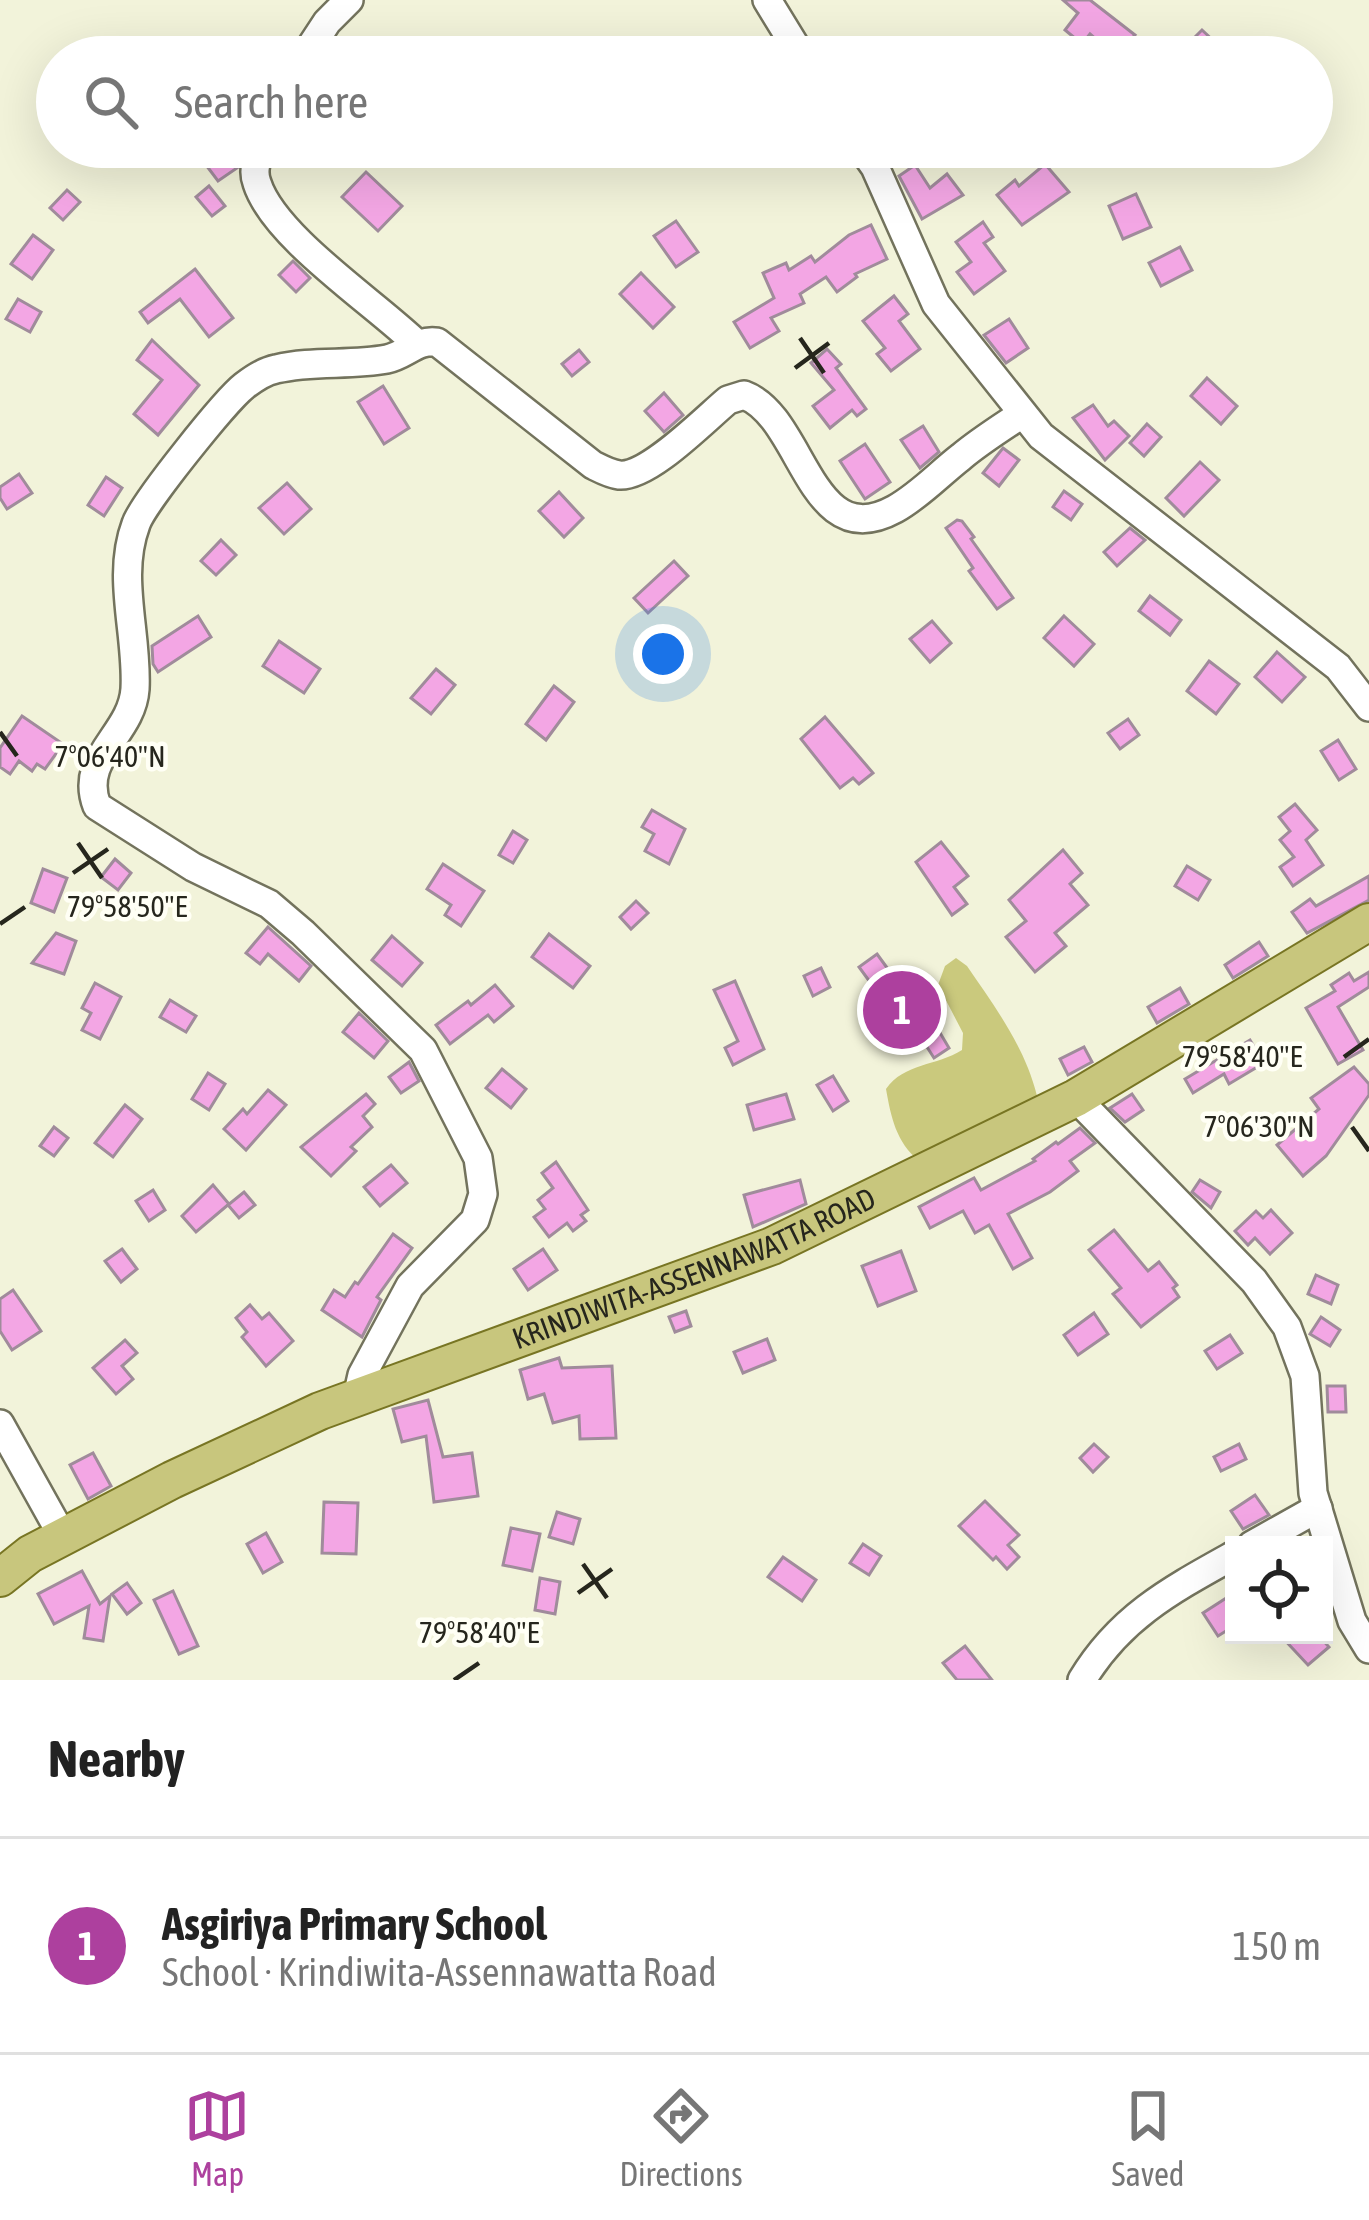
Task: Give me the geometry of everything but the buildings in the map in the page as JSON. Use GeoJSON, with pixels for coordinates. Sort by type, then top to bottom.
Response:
{"type":"FeatureCollection","features":[{"type":"Feature","properties":{"kind":"main road","name":"KRINDIWITA-ASSENNAWATTA ROAD"},"geometry":{"type":"LineString","coordinates":[[0,1578],[30,1554],[172,1480],[357,1397],[772,1246],[1076,1098],[1369,922]]}},
{"type":"Feature","properties":{"kind":"street"},"geometry":{"type":"LineString","coordinates":[[318,36],[349,0]]}},
{"type":"Feature","properties":{"kind":"street"},"geometry":{"type":"LineString","coordinates":[[767,0],[789,36]]}},
{"type":"Feature","properties":{"kind":"street"},"geometry":{"type":"LineString","coordinates":[[255,168],[257,188],[307,249],[418,344]]}},
{"type":"Feature","properties":{"kind":"street"},"geometry":{"type":"LineString","coordinates":[[876,168],[936,304],[1022,414],[1066,458],[1338,667],[1369,707]]}},
{"type":"Feature","properties":{"kind":"street"},"geometry":{"type":"LineString","coordinates":[[357,1397],[362,1375],[410,1286],[475,1220],[483,1194],[478,1158],[446,1090],[402,1025],[269,904],[193,867],[97,806],[90,788],[94,770],[127,719],[135,692],[127,572],[136,522],[242,387],[271,370],[386,359],[418,344],[437,342],[538,425],[592,465],[616,476],[648,466],[728,400],[744,394],[776,419],[817,491],[836,512],[853,517],[889,512],[902,505],[1022,414]]}},
{"type":"Feature","properties":{"kind":"street"},"geometry":{"type":"LineString","coordinates":[[1076,1098],[1254,1281],[1287,1328],[1305,1376],[1313,1492],[1352,1621],[1369,1649]]}},
{"type":"Feature","properties":{"kind":"street"},"geometry":{"type":"LineString","coordinates":[[0,1424],[63,1537]]}},
{"type":"Feature","properties":{"kind":"street"},"geometry":{"type":"LineString","coordinates":[[1268,1536],[1318,1508]]}},
{"type":"Feature","properties":{"kind":"street"},"geometry":{"type":"LineString","coordinates":[[1082,1680],[1108,1640],[1135,1616],[1225,1561]]}},
{"type":"Feature","properties":{"kind":"shaded area"},"geometry":{"type":"Polygon","coordinates":[[[956,958],[967,966],[1008,1028],[1037,1096],[1030,1108],[919,1161],[900,1137],[886,1089],[911,1069],[962,1050],[963,1033],[938,985],[945,966],[956,958]]]}},
{"type":"Feature","properties":{"kind":"place","name":"Asgiriya Primary School"},"geometry":{"type":"Point","coordinates":[902,1010]}}]}
